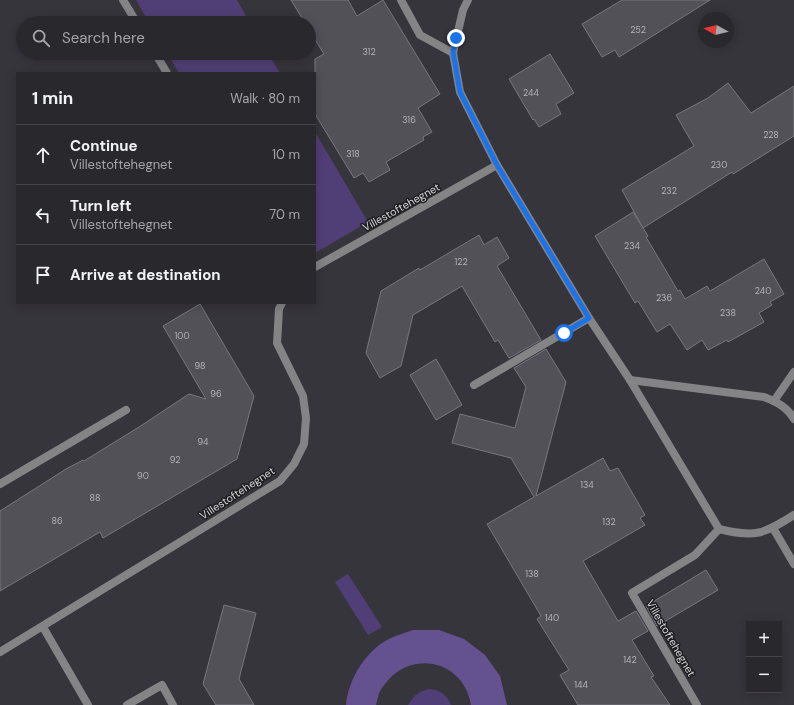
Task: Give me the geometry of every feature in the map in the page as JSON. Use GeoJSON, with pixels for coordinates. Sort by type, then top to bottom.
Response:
{"type":"FeatureCollection","features":[{"type":"Feature","properties":{"kind":"street"},"geometry":{"type":"LineString","coordinates":[[123,0],[133,16]]}},
{"type":"Feature","properties":{"kind":"street"},"geometry":{"type":"LineString","coordinates":[[401,0],[420,35],[453,52]]}},
{"type":"Feature","properties":{"kind":"street"},"geometry":{"type":"LineString","coordinates":[[468,0],[463,10],[453,52],[460,92],[497,165],[589,318],[630,380],[720,529],[736,534],[753,534],[773,528],[794,515]]}},
{"type":"Feature","properties":{"kind":"street"},"geometry":{"type":"LineString","coordinates":[[159,60],[166,72]]}},
{"type":"Feature","properties":{"kind":"street","name":"Villestoftehegnet"},"geometry":{"type":"LineString","coordinates":[[316,266],[497,165]]}},
{"type":"Feature","properties":{"kind":"street","name":"Villestoftehegnet"},"geometry":{"type":"LineString","coordinates":[[0,652],[280,481],[294,464],[304,444],[306,418],[303,396],[276,343],[279,309],[282,304]]}},
{"type":"Feature","properties":{"kind":"street"},"geometry":{"type":"LineString","coordinates":[[474,385],[589,318]]}},
{"type":"Feature","properties":{"kind":"street"},"geometry":{"type":"LineString","coordinates":[[774,401],[794,372]]}},
{"type":"Feature","properties":{"kind":"street"},"geometry":{"type":"LineString","coordinates":[[630,380],[764,397],[789,410],[794,419]]}},
{"type":"Feature","properties":{"kind":"street"},"geometry":{"type":"LineString","coordinates":[[0,484],[126,410]]}},
{"type":"Feature","properties":{"kind":"street"},"geometry":{"type":"LineString","coordinates":[[773,528],[794,564]]}},
{"type":"Feature","properties":{"kind":"street","name":"Villestoftehegnet"},"geometry":{"type":"LineString","coordinates":[[697,705],[632,593],[696,555],[720,529]]}},
{"type":"Feature","properties":{"kind":"street"},"geometry":{"type":"LineString","coordinates":[[43,627],[88,705]]}},
{"type":"Feature","properties":{"kind":"street"},"geometry":{"type":"LineString","coordinates":[[127,705],[162,685],[173,705]]}},
{"type":"Feature","properties":{"kind":"shaded area"},"geometry":{"type":"Polygon","coordinates":[[[136,0],[237,0],[246,16],[145,16],[136,0]]]}},
{"type":"Feature","properties":{"kind":"shaded area"},"geometry":{"type":"Polygon","coordinates":[[[171,60],[272,60],[279,72],[178,72],[171,60]]]}},
{"type":"Feature","properties":{"kind":"shaded area"},"geometry":{"type":"Polygon","coordinates":[[[316,134],[368,222],[316,252],[316,134]]]}},
{"type":"Feature","properties":{"kind":"shaded area"},"geometry":{"type":"Polygon","coordinates":[[[348,574],[382,627],[368,635],[335,582],[348,574]]]}},
{"type":"Feature","properties":{"kind":"shaded area"},"geometry":{"type":"Polygon","coordinates":[[[413,630],[439,630],[464,639],[485,655],[500,676],[507,705],[471,705],[467,691],[460,680],[451,672],[440,666],[429,663],[416,664],[404,668],[392,676],[380,691],[376,705],[346,705],[347,695],[354,676],[373,650],[392,638],[413,630]]]}},
{"type":"Feature","properties":{"kind":"shaded area"},"geometry":{"type":"Polygon","coordinates":[[[431,689],[443,694],[451,705],[408,705],[418,694],[431,689]]]}},
{"type":"Feature","properties":{"kind":"building"},"geometry":{"type":"Polygon","coordinates":[[[291,0],[348,0],[357,16],[383,0],[440,94],[418,108],[432,132],[423,137],[424,140],[386,162],[390,170],[369,182],[363,173],[354,178],[316,116],[315,60],[324,54],[316,41],[316,16],[301,16],[291,0]]]}},
{"type":"Feature","properties":{"kind":"building"},"geometry":{"type":"Polygon","coordinates":[[[622,0],[710,0],[619,57],[615,50],[602,57],[582,24],[622,0]]]}},
{"type":"Feature","properties":{"kind":"building"},"geometry":{"type":"Polygon","coordinates":[[[550,54],[574,93],[556,104],[561,114],[539,127],[534,119],[533,120],[509,79],[550,54]]]}},
{"type":"Feature","properties":{"kind":"building"},"geometry":{"type":"Polygon","coordinates":[[[728,83],[751,113],[794,86],[794,136],[733,174],[732,172],[643,228],[622,190],[694,146],[676,115],[708,98],[728,83]]]}},
{"type":"Feature","properties":{"kind":"building"},"geometry":{"type":"Polygon","coordinates":[[[633,212],[678,291],[680,290],[685,299],[707,286],[710,291],[764,259],[784,294],[770,302],[772,305],[759,313],[764,322],[728,342],[727,340],[708,350],[702,340],[687,350],[670,324],[657,332],[638,301],[635,303],[595,236],[633,212]]]}},
{"type":"Feature","properties":{"kind":"building"},"geometry":{"type":"Polygon","coordinates":[[[479,235],[484,245],[497,237],[509,258],[497,266],[541,340],[509,358],[498,340],[495,342],[462,286],[413,315],[401,366],[380,378],[366,353],[381,291],[479,235]]]}},
{"type":"Feature","properties":{"kind":"building"},"geometry":{"type":"Polygon","coordinates":[[[200,304],[254,396],[237,459],[103,538],[100,532],[0,591],[0,511],[66,469],[83,460],[84,461],[139,427],[189,394],[206,399],[163,326],[200,304]]]}},
{"type":"Feature","properties":{"kind":"building"},"geometry":{"type":"Polygon","coordinates":[[[546,349],[566,382],[536,496],[603,458],[610,471],[618,468],[645,515],[640,518],[645,525],[583,561],[618,621],[636,611],[648,631],[632,640],[654,676],[651,677],[670,705],[578,705],[560,675],[569,670],[537,619],[541,616],[487,524],[534,497],[511,458],[452,443],[460,414],[515,428],[526,387],[514,368],[546,349]]]}},
{"type":"Feature","properties":{"kind":"building"},"geometry":{"type":"Polygon","coordinates":[[[436,359],[462,405],[436,420],[410,375],[436,359]]]}},
{"type":"Feature","properties":{"kind":"building"},"geometry":{"type":"Polygon","coordinates":[[[706,570],[718,590],[657,626],[646,606],[706,570]]]}},
{"type":"Feature","properties":{"kind":"building"},"geometry":{"type":"Polygon","coordinates":[[[224,605],[256,613],[239,679],[254,705],[216,705],[203,684],[224,605]]]}},
{"type":"Feature","properties":{"kind":"route"},"geometry":{"type":"LineString","coordinates":[[456,38],[453,52],[460,92],[497,165],[589,318],[564,333]]}}]}
